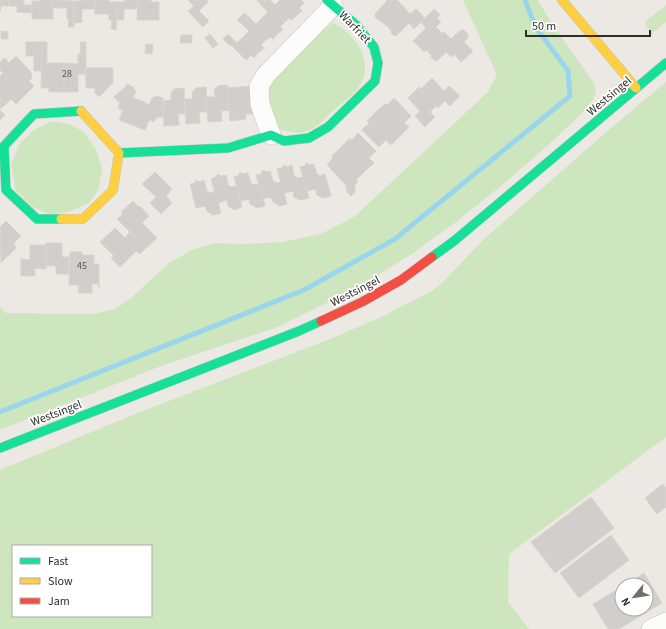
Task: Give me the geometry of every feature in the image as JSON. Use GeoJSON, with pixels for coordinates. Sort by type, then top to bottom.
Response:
{"type":"FeatureCollection","features":[{"type":"Feature","properties":{"kind":"street"},"geometry":{"type":"LineString","coordinates":[[562,0],[636,88]]}},
{"type":"Feature","properties":{"kind":"street","name":"Warfriet"},"geometry":{"type":"LineString","coordinates":[[330,3],[356,25],[374,47],[378,63],[375,81],[328,127],[309,138],[284,141],[271,135],[260,104],[260,86],[266,75],[330,3]]}},
{"type":"Feature","properties":{"kind":"street","name":"Westsingel"},"geometry":{"type":"LineString","coordinates":[[0,448],[298,331],[362,302],[401,280],[454,241],[666,63]]}},
{"type":"Feature","properties":{"kind":"street"},"geometry":{"type":"LineString","coordinates":[[81,111],[119,153],[113,190],[83,219],[37,219],[6,190],[4,146],[34,114],[81,111]]}},
{"type":"Feature","properties":{"kind":"street"},"geometry":{"type":"LineString","coordinates":[[119,153],[228,148],[271,135]]}},
{"type":"Feature","properties":{"kind":"street"},"geometry":{"type":"LineString","coordinates":[[651,629],[666,622]]}},
{"type":"Feature","properties":{"kind":"green space"},"geometry":{"type":"Polygon","coordinates":[[[463,0],[538,0],[549,19],[593,82],[596,91],[593,100],[575,120],[507,181],[452,225],[416,251],[378,275],[335,299],[275,328],[161,366],[0,430],[0,307],[6,313],[93,314],[115,309],[131,298],[169,263],[194,249],[216,243],[244,244],[282,242],[321,234],[354,217],[488,92],[497,75],[463,0]]]}},
{"type":"Feature","properties":{"kind":"green space"},"geometry":{"type":"Polygon","coordinates":[[[666,5],[666,22],[651,34],[645,24],[647,20],[666,5]]]}},
{"type":"Feature","properties":{"kind":"green space"},"geometry":{"type":"Polygon","coordinates":[[[334,23],[350,35],[361,51],[365,69],[363,79],[358,88],[350,97],[312,129],[297,133],[277,128],[269,101],[267,90],[268,86],[279,71],[298,52],[327,27],[334,23]]]}},
{"type":"Feature","properties":{"kind":"green space"},"geometry":{"type":"Polygon","coordinates":[[[666,82],[666,437],[509,554],[508,602],[529,629],[0,629],[0,470],[140,412],[330,339],[377,319],[432,291],[442,283],[484,239],[666,82]]]}},
{"type":"Feature","properties":{"kind":"green space"},"geometry":{"type":"Polygon","coordinates":[[[52,121],[69,124],[84,132],[96,150],[102,168],[99,189],[89,203],[68,212],[49,214],[31,206],[15,189],[11,163],[20,143],[34,130],[52,121]]]}},
{"type":"Feature","properties":{"kind":"building"},"geometry":{"type":"Polygon","coordinates":[[[0,0],[9,0],[9,6],[1,6],[0,12],[0,0]]]}},
{"type":"Feature","properties":{"kind":"building"},"geometry":{"type":"Polygon","coordinates":[[[9,0],[24,0],[24,5],[32,5],[32,13],[17,12],[17,6],[9,6],[9,0]]]}},
{"type":"Feature","properties":{"kind":"building"},"geometry":{"type":"Polygon","coordinates":[[[53,0],[53,19],[32,19],[32,1],[53,0]]]}},
{"type":"Feature","properties":{"kind":"building"},"geometry":{"type":"Polygon","coordinates":[[[53,0],[74,1],[74,27],[68,27],[69,19],[67,19],[67,8],[53,8],[53,0]]]}},
{"type":"Feature","properties":{"kind":"building"},"geometry":{"type":"Polygon","coordinates":[[[95,0],[95,9],[82,9],[82,22],[74,23],[74,1],[95,0]]]}},
{"type":"Feature","properties":{"kind":"building"},"geometry":{"type":"Polygon","coordinates":[[[95,0],[109,0],[109,2],[117,2],[116,30],[111,29],[112,20],[109,20],[109,14],[95,14],[95,0]]]}},
{"type":"Feature","properties":{"kind":"building"},"geometry":{"type":"Polygon","coordinates":[[[124,0],[138,0],[137,9],[124,9],[124,20],[117,20],[117,2],[124,2],[124,0]]]}},
{"type":"Feature","properties":{"kind":"building"},"geometry":{"type":"Polygon","coordinates":[[[138,0],[151,0],[151,2],[159,2],[159,20],[137,20],[138,0]]]}},
{"type":"Feature","properties":{"kind":"building"},"geometry":{"type":"Polygon","coordinates":[[[188,0],[207,0],[208,2],[199,11],[209,21],[203,27],[188,11],[194,6],[188,0]]]}},
{"type":"Feature","properties":{"kind":"building"},"geometry":{"type":"Polygon","coordinates":[[[257,0],[267,0],[261,5],[257,0]]]}},
{"type":"Feature","properties":{"kind":"building"},"geometry":{"type":"Polygon","coordinates":[[[267,0],[270,0],[273,3],[269,7],[285,22],[280,27],[283,29],[278,34],[262,18],[268,12],[261,5],[267,0]]]}},
{"type":"Feature","properties":{"kind":"building"},"geometry":{"type":"Polygon","coordinates":[[[282,0],[297,15],[292,20],[289,18],[285,22],[269,7],[273,3],[275,5],[282,0]]]}},
{"type":"Feature","properties":{"kind":"building"},"geometry":{"type":"Polygon","coordinates":[[[282,0],[301,0],[304,3],[299,8],[302,11],[297,15],[282,0]]]}},
{"type":"Feature","properties":{"kind":"building"},"geometry":{"type":"Polygon","coordinates":[[[386,0],[397,0],[404,7],[386,25],[375,17],[375,14],[387,1],[386,0]]]}},
{"type":"Feature","properties":{"kind":"building"},"geometry":{"type":"Polygon","coordinates":[[[404,7],[410,14],[416,9],[425,18],[414,29],[409,23],[396,36],[393,35],[391,30],[386,25],[404,7]]]}},
{"type":"Feature","properties":{"kind":"building"},"geometry":{"type":"Polygon","coordinates":[[[434,9],[440,15],[437,18],[441,22],[436,27],[442,33],[424,52],[413,41],[426,28],[421,22],[434,9]]]}},
{"type":"Feature","properties":{"kind":"building"},"geometry":{"type":"Polygon","coordinates":[[[244,13],[249,17],[242,24],[237,20],[244,13]]]}},
{"type":"Feature","properties":{"kind":"building"},"geometry":{"type":"Polygon","coordinates":[[[249,17],[254,22],[250,26],[265,41],[261,45],[264,48],[258,53],[243,37],[249,31],[242,24],[249,17]]]}},
{"type":"Feature","properties":{"kind":"building"},"geometry":{"type":"Polygon","coordinates":[[[262,18],[278,34],[273,39],[270,37],[265,41],[250,26],[254,22],[256,24],[262,18]]]}},
{"type":"Feature","properties":{"kind":"building"},"geometry":{"type":"Polygon","coordinates":[[[461,30],[464,30],[468,34],[468,37],[464,42],[473,51],[461,62],[454,54],[452,57],[446,52],[437,61],[431,58],[431,55],[426,50],[444,32],[451,39],[461,30]]]}},
{"type":"Feature","properties":{"kind":"building"},"geometry":{"type":"Polygon","coordinates":[[[1,31],[8,32],[8,39],[1,39],[1,31]]]}},
{"type":"Feature","properties":{"kind":"building"},"geometry":{"type":"Polygon","coordinates":[[[210,34],[218,44],[213,48],[205,38],[210,34]]]}},
{"type":"Feature","properties":{"kind":"building"},"geometry":{"type":"Polygon","coordinates":[[[228,34],[237,43],[243,37],[258,53],[254,58],[251,55],[246,60],[223,39],[228,34]]]}},
{"type":"Feature","properties":{"kind":"building"},"geometry":{"type":"Polygon","coordinates":[[[181,35],[192,35],[192,43],[180,43],[181,35]]]}},
{"type":"Feature","properties":{"kind":"building"},"geometry":{"type":"Polygon","coordinates":[[[26,42],[42,42],[41,71],[34,71],[34,56],[26,56],[26,42]]]}},
{"type":"Feature","properties":{"kind":"building"},"geometry":{"type":"Polygon","coordinates":[[[42,42],[47,42],[47,63],[64,63],[64,92],[49,92],[49,88],[41,88],[42,42]]]}},
{"type":"Feature","properties":{"kind":"building"},"geometry":{"type":"Polygon","coordinates":[[[80,42],[86,42],[86,74],[78,74],[78,92],[64,92],[64,63],[78,64],[78,55],[81,52],[80,42]]]}},
{"type":"Feature","properties":{"kind":"building"},"geometry":{"type":"Polygon","coordinates":[[[146,44],[153,45],[152,54],[145,53],[146,44]]]}},
{"type":"Feature","properties":{"kind":"building"},"geometry":{"type":"Polygon","coordinates":[[[16,56],[31,72],[32,78],[29,81],[34,86],[25,95],[0,70],[0,62],[5,58],[9,63],[16,56]]]}},
{"type":"Feature","properties":{"kind":"building"},"geometry":{"type":"Polygon","coordinates":[[[86,68],[113,68],[113,83],[99,97],[94,92],[96,90],[93,88],[86,88],[86,68]]]}},
{"type":"Feature","properties":{"kind":"building"},"geometry":{"type":"Polygon","coordinates":[[[3,73],[25,95],[16,104],[11,99],[6,104],[0,98],[0,76],[3,73]]]}},
{"type":"Feature","properties":{"kind":"building"},"geometry":{"type":"Polygon","coordinates":[[[432,78],[444,91],[449,86],[460,96],[450,106],[445,101],[438,108],[421,89],[432,78]]]}},
{"type":"Feature","properties":{"kind":"building"},"geometry":{"type":"Polygon","coordinates":[[[127,84],[133,87],[136,92],[133,98],[142,101],[132,125],[119,120],[123,110],[118,108],[120,103],[114,97],[127,84]]]}},
{"type":"Feature","properties":{"kind":"building"},"geometry":{"type":"Polygon","coordinates":[[[227,85],[229,110],[221,111],[222,121],[208,122],[206,97],[215,97],[214,90],[218,86],[227,85]]]}},
{"type":"Feature","properties":{"kind":"building"},"geometry":{"type":"Polygon","coordinates":[[[252,86],[253,114],[245,114],[246,119],[230,121],[227,88],[252,86]]]}},
{"type":"Feature","properties":{"kind":"building"},"geometry":{"type":"Polygon","coordinates":[[[206,87],[207,112],[199,112],[200,123],[186,124],[185,99],[193,99],[192,92],[196,88],[206,87]]]}},
{"type":"Feature","properties":{"kind":"building"},"geometry":{"type":"Polygon","coordinates":[[[419,87],[436,106],[430,112],[435,117],[425,127],[415,116],[420,111],[408,98],[419,87]]]}},
{"type":"Feature","properties":{"kind":"building"},"geometry":{"type":"Polygon","coordinates":[[[184,88],[185,114],[178,114],[179,125],[164,126],[163,101],[171,100],[171,93],[174,89],[184,88]]]}},
{"type":"Feature","properties":{"kind":"building"},"geometry":{"type":"Polygon","coordinates":[[[157,96],[163,98],[163,117],[157,117],[154,122],[149,120],[145,130],[132,125],[142,101],[149,105],[152,98],[157,96]]]}},
{"type":"Feature","properties":{"kind":"building"},"geometry":{"type":"Polygon","coordinates":[[[0,98],[6,104],[0,109],[0,98]]]}},
{"type":"Feature","properties":{"kind":"building"},"geometry":{"type":"Polygon","coordinates":[[[394,98],[411,116],[404,123],[409,127],[400,136],[376,112],[385,104],[387,105],[394,98]]]}},
{"type":"Feature","properties":{"kind":"building"},"geometry":{"type":"Polygon","coordinates":[[[0,110],[5,115],[0,120],[0,110]]]}},
{"type":"Feature","properties":{"kind":"building"},"geometry":{"type":"Polygon","coordinates":[[[376,112],[400,136],[391,145],[386,140],[379,147],[362,130],[369,123],[367,121],[376,112]]]}},
{"type":"Feature","properties":{"kind":"building"},"geometry":{"type":"Polygon","coordinates":[[[358,133],[376,151],[369,158],[374,163],[365,171],[341,147],[350,138],[352,140],[358,133]]]}},
{"type":"Feature","properties":{"kind":"building"},"geometry":{"type":"Polygon","coordinates":[[[341,147],[365,171],[356,180],[358,182],[355,184],[355,192],[351,196],[347,192],[346,185],[327,165],[333,158],[332,156],[341,147]]]}},
{"type":"Feature","properties":{"kind":"building"},"geometry":{"type":"Polygon","coordinates":[[[306,163],[310,165],[314,164],[317,174],[320,176],[325,174],[331,196],[323,198],[317,195],[315,189],[307,191],[300,167],[305,166],[306,163]]]}},
{"type":"Feature","properties":{"kind":"building"},"geometry":{"type":"Polygon","coordinates":[[[284,165],[287,167],[292,165],[294,176],[298,178],[303,177],[309,198],[300,200],[294,197],[293,191],[284,193],[277,169],[282,168],[284,165]]]}},
{"type":"Feature","properties":{"kind":"building"},"geometry":{"type":"Polygon","coordinates":[[[263,170],[266,172],[270,171],[273,181],[277,183],[281,182],[287,204],[279,206],[273,202],[271,197],[263,199],[256,175],[261,174],[263,170]]]}},
{"type":"Feature","properties":{"kind":"building"},"geometry":{"type":"Polygon","coordinates":[[[155,172],[172,189],[166,196],[172,203],[161,214],[150,203],[156,197],[142,184],[155,172]]]}},
{"type":"Feature","properties":{"kind":"building"},"geometry":{"type":"Polygon","coordinates":[[[240,172],[243,174],[248,173],[251,183],[254,185],[259,184],[265,206],[257,208],[250,204],[249,199],[241,201],[234,177],[238,176],[240,172]]]}},
{"type":"Feature","properties":{"kind":"building"},"geometry":{"type":"Polygon","coordinates":[[[218,174],[221,176],[226,175],[228,185],[232,187],[236,186],[242,207],[234,210],[228,206],[227,200],[218,203],[211,179],[216,177],[218,174]]]}},
{"type":"Feature","properties":{"kind":"building"},"geometry":{"type":"Polygon","coordinates":[[[196,180],[200,182],[204,180],[207,191],[210,193],[215,191],[221,213],[213,215],[207,211],[205,206],[196,208],[190,184],[195,183],[196,180]]]}},
{"type":"Feature","properties":{"kind":"building"},"geometry":{"type":"Polygon","coordinates":[[[133,201],[149,216],[142,223],[157,238],[146,248],[117,219],[123,214],[121,212],[133,201]]]}},
{"type":"Feature","properties":{"kind":"building"},"geometry":{"type":"Polygon","coordinates":[[[6,221],[21,236],[14,243],[16,248],[1,263],[0,227],[6,221]]]}},
{"type":"Feature","properties":{"kind":"building"},"geometry":{"type":"Polygon","coordinates":[[[115,228],[125,238],[130,232],[146,248],[140,254],[136,251],[120,267],[111,258],[114,256],[100,242],[115,228]]]}},
{"type":"Feature","properties":{"kind":"building"},"geometry":{"type":"Polygon","coordinates":[[[46,243],[62,243],[62,257],[69,257],[69,274],[56,274],[56,266],[46,266],[46,243]]]}},
{"type":"Feature","properties":{"kind":"building"},"geometry":{"type":"Polygon","coordinates":[[[30,245],[46,245],[46,269],[35,268],[35,276],[21,276],[21,259],[30,260],[30,245]]]}},
{"type":"Feature","properties":{"kind":"building"},"geometry":{"type":"Polygon","coordinates":[[[70,252],[82,252],[82,255],[94,255],[94,264],[99,264],[99,289],[98,284],[92,284],[92,293],[78,293],[79,285],[69,285],[70,252]]]}},
{"type":"Feature","properties":{"kind":"building"},"geometry":{"type":"Polygon","coordinates":[[[663,484],[666,489],[666,507],[657,514],[645,498],[663,484]]]}},
{"type":"Feature","properties":{"kind":"building"},"geometry":{"type":"Polygon","coordinates":[[[591,497],[614,528],[555,573],[531,542],[591,497]]]}},
{"type":"Feature","properties":{"kind":"building"},"geometry":{"type":"Polygon","coordinates":[[[611,535],[629,560],[579,598],[560,573],[611,535]]]}},
{"type":"Feature","properties":{"kind":"building"},"geometry":{"type":"Polygon","coordinates":[[[644,573],[646,577],[638,577],[644,573]]]}},
{"type":"Feature","properties":{"kind":"building"},"geometry":{"type":"Polygon","coordinates":[[[654,590],[662,603],[654,608],[654,590]]]}},
{"type":"Feature","properties":{"kind":"building"},"geometry":{"type":"Polygon","coordinates":[[[614,592],[614,617],[639,617],[619,629],[608,629],[593,604],[614,592]]]}},
{"type":"Feature","properties":{"kind":"waterway"},"geometry":{"type":"LineString","coordinates":[[0,412],[304,290],[395,239],[570,96],[568,71],[535,26],[525,0]]}},
{"type":"Feature","properties":{"kind":"traffic: fast"},"geometry":{"type":"LineString","coordinates":[[119,153],[228,148],[271,135],[284,141],[309,138],[328,127],[375,81],[378,63],[374,47],[356,25],[327,0]]}},
{"type":"Feature","properties":{"kind":"traffic: fast"},"geometry":{"type":"LineString","coordinates":[[432,257],[454,241],[666,63]]}},
{"type":"Feature","properties":{"kind":"traffic: fast"},"geometry":{"type":"LineString","coordinates":[[61,219],[37,219],[6,190],[4,146],[34,114],[81,111]]}},
{"type":"Feature","properties":{"kind":"traffic: fast"},"geometry":{"type":"LineString","coordinates":[[0,448],[299,331],[321,321]]}},
{"type":"Feature","properties":{"kind":"traffic: slow"},"geometry":{"type":"LineString","coordinates":[[562,0],[636,88]]}},
{"type":"Feature","properties":{"kind":"traffic: slow"},"geometry":{"type":"LineString","coordinates":[[61,219],[83,219],[113,190],[119,153],[81,111]]}},
{"type":"Feature","properties":{"kind":"traffic: jam"},"geometry":{"type":"LineString","coordinates":[[321,321],[362,302],[401,280],[432,257]]}}]}
